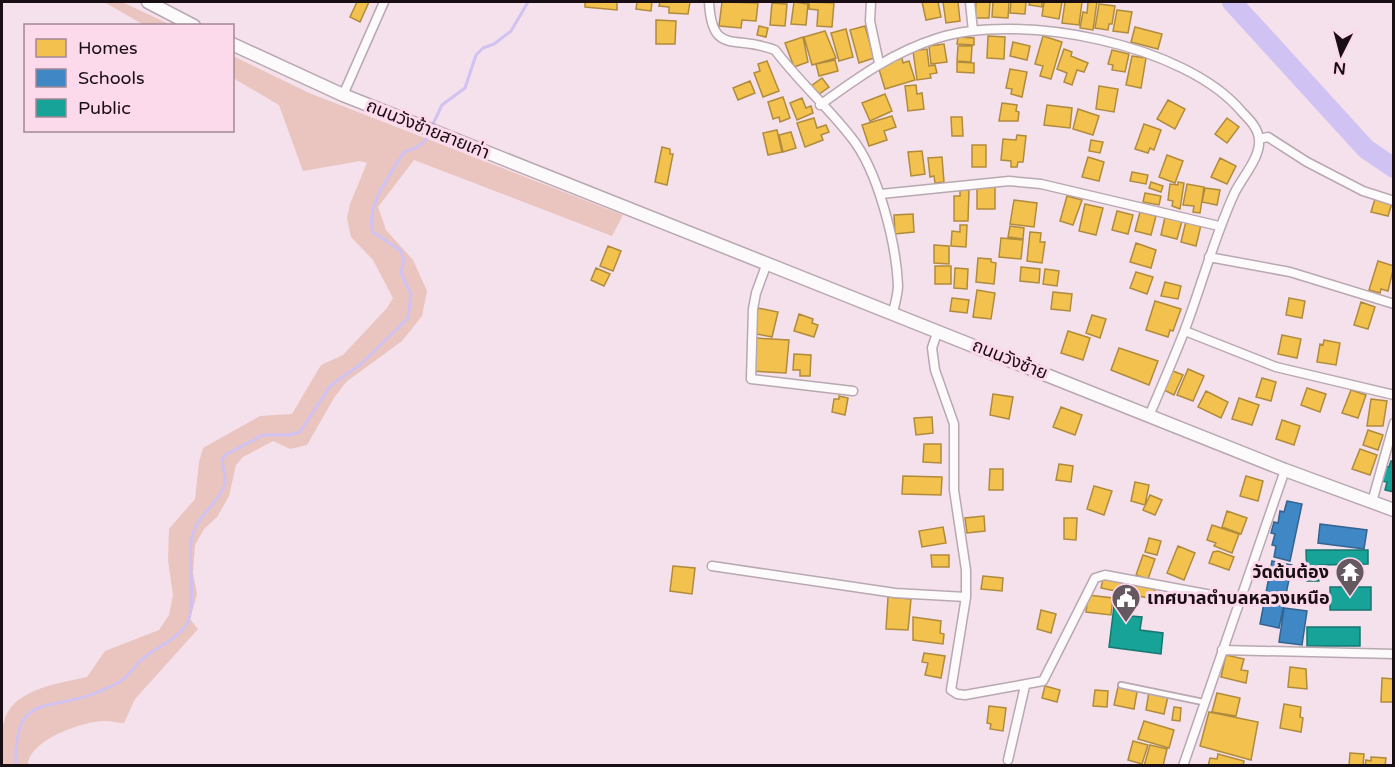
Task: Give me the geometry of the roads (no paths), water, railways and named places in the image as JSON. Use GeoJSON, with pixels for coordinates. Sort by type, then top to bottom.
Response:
{"type":"FeatureCollection","features":[{"type":"Feature","properties":{"kind":"main road"},"geometry":{"type":"LineString","coordinates":[[148,2],[190,24]]}},
{"type":"Feature","properties":{"kind":"main road","name":"ถนนวังซ้ายสายเก่า"},"geometry":{"type":"LineString","coordinates":[[234,45],[343,95],[626,207]]}},
{"type":"Feature","properties":{"kind":"main road","name":"ถนนวังซ้าย"},"geometry":{"type":"LineString","coordinates":[[626,207],[1285,470],[1394,510]]}},
{"type":"Feature","properties":{"kind":"street"},"geometry":{"type":"LineString","coordinates":[[343,95],[384,2]]}},
{"type":"Feature","properties":{"kind":"street"},"geometry":{"type":"LineString","coordinates":[[709,2],[713,32],[721,39],[775,50],[820,105],[852,137],[880,194],[898,288],[893,312]]}},
{"type":"Feature","properties":{"kind":"street"},"geometry":{"type":"LineString","coordinates":[[871,2],[870,21],[879,63]]}},
{"type":"Feature","properties":{"kind":"street"},"geometry":{"type":"LineString","coordinates":[[970,2],[973,31]]}},
{"type":"Feature","properties":{"kind":"street"},"geometry":{"type":"LineString","coordinates":[[820,105],[879,63],[938,38],[973,31],[1064,34],[1108,42],[1148,53],[1213,84],[1233,101],[1254,126],[1259,139],[1255,156],[1220,226],[1185,331],[1149,416]]}},
{"type":"Feature","properties":{"kind":"street"},"geometry":{"type":"LineString","coordinates":[[1259,139],[1268,137],[1307,162],[1363,191],[1394,201]]}},
{"type":"Feature","properties":{"kind":"street"},"geometry":{"type":"LineString","coordinates":[[880,194],[997,182],[1041,184],[1220,226]]}},
{"type":"Feature","properties":{"kind":"street"},"geometry":{"type":"LineString","coordinates":[[1209,257],[1290,272],[1394,304]]}},
{"type":"Feature","properties":{"kind":"street"},"geometry":{"type":"LineString","coordinates":[[767,263],[753,309],[751,379],[853,391]]}},
{"type":"Feature","properties":{"kind":"street"},"geometry":{"type":"LineString","coordinates":[[938,330],[932,348],[936,370],[954,424],[954,490],[966,570],[966,597],[951,690],[965,695],[1043,681],[1095,578],[1105,574],[1238,600]]}},
{"type":"Feature","properties":{"kind":"street"},"geometry":{"type":"LineString","coordinates":[[1185,331],[1276,367],[1394,395]]}},
{"type":"Feature","properties":{"kind":"street"},"geometry":{"type":"LineString","coordinates":[[1372,502],[1394,423]]}},
{"type":"Feature","properties":{"kind":"street"},"geometry":{"type":"LineString","coordinates":[[1183,765],[1238,600],[1285,470]]}},
{"type":"Feature","properties":{"kind":"street"},"geometry":{"type":"LineString","coordinates":[[712,566],[894,593],[966,597]]}},
{"type":"Feature","properties":{"kind":"street"},"geometry":{"type":"LineString","coordinates":[[1222,650],[1394,654]]}},
{"type":"Feature","properties":{"kind":"street"},"geometry":{"type":"LineString","coordinates":[[1008,760],[1025,686]]}},
{"type":"Feature","properties":{"kind":"lane"},"geometry":{"type":"LineString","coordinates":[[1121,685],[1203,702]]}},
{"type":"Feature","properties":{"kind":"waterway"},"geometry":{"type":"LineString","coordinates":[[432,126],[442,105],[465,88],[476,55],[483,48],[494,44],[511,31],[528,2]]}},
{"type":"Feature","properties":{"kind":"waterway"},"geometry":{"type":"LineString","coordinates":[[1232,2],[1366,149],[1394,168]]}},
{"type":"Feature","properties":{"kind":"waterway"},"geometry":{"type":"LineString","coordinates":[[16,766],[17,742],[21,725],[28,714],[38,708],[81,698],[116,684],[128,675],[142,659],[171,640],[185,627],[189,618],[192,596],[190,559],[192,537],[199,521],[223,490],[225,480],[222,460],[225,455],[263,435],[289,435],[300,432],[330,386],[361,364],[408,318],[411,294],[401,273],[404,260],[401,251],[373,232],[373,211],[386,180],[404,152],[420,145],[430,132]]}},
{"type":"Feature","properties":{"kind":"place","name":"วัดต้นต้อง"},"geometry":{"type":"Point","coordinates":[1350,598]}},
{"type":"Feature","properties":{"kind":"place","name":"เทศบาลตำบลหลวงเหนือ"},"geometry":{"type":"Point","coordinates":[1126,624]}}]}
